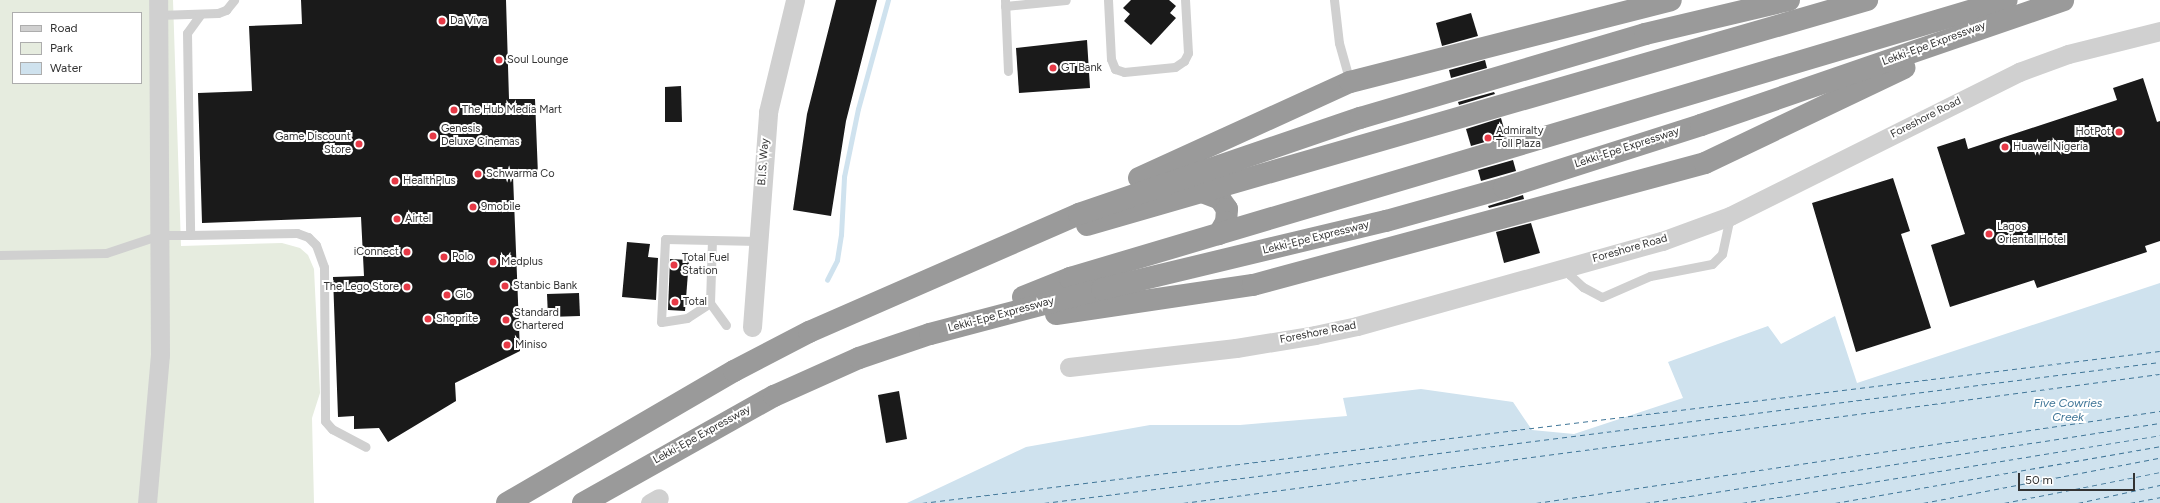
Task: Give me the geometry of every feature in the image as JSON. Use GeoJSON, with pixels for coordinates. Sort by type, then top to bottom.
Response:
{"type":"FeatureCollection","features":[{"type":"Feature","properties":{"kind":"highway"},"geometry":{"type":"LineString","coordinates":[[980,256],[1009,239],[1350,82],[1671,0]]}},
{"type":"Feature","properties":{"kind":"highway"},"geometry":{"type":"LineString","coordinates":[[506,503],[734,371],[809,332],[1079,214],[1209,167],[1360,118],[1645,34],[1789,0]]}},
{"type":"Feature","properties":{"kind":"highway"},"geometry":{"type":"LineString","coordinates":[[980,256],[1867,0]]}},
{"type":"Feature","properties":{"kind":"highway","name":"Lekki-Epe Expressway"},"geometry":{"type":"LineString","coordinates":[[583,503],[774,396],[859,358],[930,334],[1102,288],[1386,221],[1504,188],[1715,120],[2010,7],[2063,0]]}},
{"type":"Feature","properties":{"kind":"highway"},"geometry":{"type":"LineString","coordinates":[[930,334],[1070,278],[2010,7]]}},
{"type":"Feature","properties":{"kind":"highway"},"geometry":{"type":"LineString","coordinates":[[930,334],[1253,285],[1705,163],[2010,7]]}},
{"type":"Feature","properties":{"kind":"highway"},"geometry":{"type":"LineString","coordinates":[[1202,192],[1220,199],[1227,209],[1226,222],[1219,234]]}},
{"type":"Feature","properties":{"kind":"street","name":"B.I.S. Way"},"geometry":{"type":"LineString","coordinates":[[752,327],[768,112],[795,0]]}},
{"type":"Feature","properties":{"kind":"street"},"geometry":{"type":"LineString","coordinates":[[147,503],[160,355],[158,8]]}},
{"type":"Feature","properties":{"kind":"street","name":"Foreshore Road"},"geometry":{"type":"LineString","coordinates":[[1069,368],[1236,348],[1315,335],[1357,326],[1662,240],[1730,216],[2019,72],[2068,54],[2160,31]]}},
{"type":"Feature","properties":{"kind":"lane"},"geometry":{"type":"LineString","coordinates":[[158,8],[200,15],[222,12],[234,0]]}},
{"type":"Feature","properties":{"kind":"lane"},"geometry":{"type":"LineString","coordinates":[[1008,71],[1005,3],[1066,0]]}},
{"type":"Feature","properties":{"kind":"lane"},"geometry":{"type":"LineString","coordinates":[[1108,0],[1111,59],[1115,69],[1124,72],[1175,67],[1184,61],[1188,52],[1185,0]]}},
{"type":"Feature","properties":{"kind":"lane"},"geometry":{"type":"LineString","coordinates":[[1334,0],[1339,43],[1350,82]]}},
{"type":"Feature","properties":{"kind":"lane"},"geometry":{"type":"LineString","coordinates":[[190,234],[187,33],[200,15]]}},
{"type":"Feature","properties":{"kind":"lane"},"geometry":{"type":"LineString","coordinates":[[1566,267],[1570,275],[1583,287],[1602,297],[1650,276],[1712,264],[1722,254],[1730,216]]}},
{"type":"Feature","properties":{"kind":"lane"},"geometry":{"type":"LineString","coordinates":[[0,255],[106,253],[160,235],[297,233],[308,237],[316,245],[324,267],[325,421],[332,429],[366,447]]}},
{"type":"Feature","properties":{"kind":"lane"},"geometry":{"type":"LineString","coordinates":[[710,303],[686,318],[661,322],[665,239],[758,241]]}},
{"type":"Feature","properties":{"kind":"lane"},"geometry":{"type":"LineString","coordinates":[[712,240],[710,303],[726,325]]}},
{"type":"Feature","properties":{"kind":"green space"},"geometry":{"type":"Polygon","coordinates":[[[0,0],[173,0],[181,246],[282,243],[300,248],[308,255],[314,269],[320,393],[312,418],[314,503],[0,503],[0,0]]]}},
{"type":"Feature","properties":{"kind":"water","name":"Five Cowries Creek"},"geometry":{"type":"Polygon","coordinates":[[[2160,283],[2160,503],[907,503],[1026,447],[1150,425],[1240,425],[1347,416],[1343,398],[1421,389],[1513,402],[1532,430],[1574,434],[1683,398],[1668,362],[1768,326],[1781,344],[1835,316],[1857,383],[2160,283]]]}},
{"type":"Feature","properties":{"kind":"building"},"geometry":{"type":"Polygon","coordinates":[[[301,0],[506,0],[509,99],[535,99],[538,175],[513,176],[520,351],[455,383],[456,401],[388,442],[379,428],[354,429],[354,416],[338,417],[333,277],[364,276],[361,217],[202,223],[198,93],[252,91],[249,26],[302,24],[301,0]]]}},
{"type":"Feature","properties":{"kind":"building"},"geometry":{"type":"Polygon","coordinates":[[[836,0],[877,0],[846,121],[831,216],[793,210],[807,114],[836,0]]]}},
{"type":"Feature","properties":{"kind":"building"},"geometry":{"type":"Polygon","coordinates":[[[1131,0],[1169,0],[1176,6],[1170,13],[1176,18],[1151,45],[1124,21],[1130,14],[1123,8],[1131,0]]]}},
{"type":"Feature","properties":{"kind":"building"},"geometry":{"type":"Polygon","coordinates":[[[1471,13],[1478,36],[1442,46],[1436,23],[1471,13]]]}},
{"type":"Feature","properties":{"kind":"building","name":"GT Bank"},"geometry":{"type":"Polygon","coordinates":[[[1087,40],[1090,88],[1019,93],[1016,48],[1087,40]]]}},
{"type":"Feature","properties":{"kind":"building"},"geometry":{"type":"Polygon","coordinates":[[[1485,60],[1487,68],[1451,78],[1449,70],[1485,60]]]}},
{"type":"Feature","properties":{"kind":"building"},"geometry":{"type":"Polygon","coordinates":[[[2143,78],[2157,122],[2160,121],[2160,241],[2145,246],[2147,252],[2037,288],[2034,280],[1950,307],[1931,245],[1965,234],[1937,147],[1965,138],[1968,149],[2117,100],[2113,88],[2143,78]]]}},
{"type":"Feature","properties":{"kind":"building"},"geometry":{"type":"Polygon","coordinates":[[[681,86],[682,122],[665,122],[665,87],[681,86]]]}},
{"type":"Feature","properties":{"kind":"building"},"geometry":{"type":"Polygon","coordinates":[[[1494,92],[1495,94],[1459,105],[1458,102],[1494,92]]]}},
{"type":"Feature","properties":{"kind":"building"},"geometry":{"type":"Polygon","coordinates":[[[1501,118],[1506,136],[1471,146],[1466,129],[1501,118]]]}},
{"type":"Feature","properties":{"kind":"building"},"geometry":{"type":"Polygon","coordinates":[[[1513,160],[1516,171],[1481,181],[1478,170],[1513,160]]]}},
{"type":"Feature","properties":{"kind":"building"},"geometry":{"type":"Polygon","coordinates":[[[1893,178],[1910,231],[1901,234],[1931,328],[1856,352],[1812,203],[1893,178]]]}},
{"type":"Feature","properties":{"kind":"building"},"geometry":{"type":"Polygon","coordinates":[[[1523,195],[1524,199],[1489,208],[1488,206],[1523,195]]]}},
{"type":"Feature","properties":{"kind":"building"},"geometry":{"type":"Polygon","coordinates":[[[1531,223],[1540,253],[1504,263],[1496,232],[1531,223]]]}},
{"type":"Feature","properties":{"kind":"building"},"geometry":{"type":"Polygon","coordinates":[[[627,242],[650,244],[648,257],[658,258],[656,300],[622,297],[627,242]]]}},
{"type":"Feature","properties":{"kind":"building"},"geometry":{"type":"Polygon","coordinates":[[[670,259],[689,260],[685,311],[668,310],[670,259]]]}},
{"type":"Feature","properties":{"kind":"building"},"geometry":{"type":"Polygon","coordinates":[[[579,293],[580,316],[548,317],[547,294],[579,293]]]}},
{"type":"Feature","properties":{"kind":"building"},"geometry":{"type":"Polygon","coordinates":[[[899,391],[907,439],[886,443],[878,395],[899,391]]]}},
{"type":"Feature","properties":{"kind":"waterway"},"geometry":{"type":"LineString","coordinates":[[827,280],[837,260],[841,235],[844,177],[858,109],[888,0]]}},
{"type":"Feature","properties":{"kind":"ferry route"},"geometry":{"type":"LineString","coordinates":[[922,503],[2160,351]]}},
{"type":"Feature","properties":{"kind":"ferry route"},"geometry":{"type":"LineString","coordinates":[[1044,503],[2160,362]]}},
{"type":"Feature","properties":{"kind":"ferry route"},"geometry":{"type":"LineString","coordinates":[[1183,503],[2160,374]]}},
{"type":"Feature","properties":{"kind":"ferry route"},"geometry":{"type":"LineString","coordinates":[[1536,503],[2160,411]]}},
{"type":"Feature","properties":{"kind":"ferry route"},"geometry":{"type":"LineString","coordinates":[[1645,503],[2160,423]]}},
{"type":"Feature","properties":{"kind":"ferry route"},"geometry":{"type":"LineString","coordinates":[[1742,503],[2160,435]]}},
{"type":"Feature","properties":{"kind":"ferry route"},"geometry":{"type":"LineString","coordinates":[[1835,503],[2160,446]]}},
{"type":"Feature","properties":{"kind":"ferry route"},"geometry":{"type":"LineString","coordinates":[[1923,503],[2160,458]]}},
{"type":"Feature","properties":{"kind":"ferry route"},"geometry":{"type":"LineString","coordinates":[[2004,503],[2160,472]]}},
{"type":"Feature","properties":{"kind":"ferry route"},"geometry":{"type":"LineString","coordinates":[[2078,503],[2160,485]]}},
{"type":"Feature","properties":{"kind":"ferry route"},"geometry":{"type":"LineString","coordinates":[[2130,503],[2160,497]]}},
{"type":"Feature","properties":{"kind":"place","name":"Da Viva"},"geometry":{"type":"Point","coordinates":[442,21]}},
{"type":"Feature","properties":{"kind":"place","name":"Soul Lounge"},"geometry":{"type":"Point","coordinates":[499,60]}},
{"type":"Feature","properties":{"kind":"place","name":"GT Bank"},"geometry":{"type":"Point","coordinates":[1053,68]}},
{"type":"Feature","properties":{"kind":"place","name":"The Hub Media Mart"},"geometry":{"type":"Point","coordinates":[454,110]}},
{"type":"Feature","properties":{"kind":"place","name":"HotPot"},"geometry":{"type":"Point","coordinates":[2119,132]}},
{"type":"Feature","properties":{"kind":"place","name":"Genesis Deluxe Cinemas"},"geometry":{"type":"Point","coordinates":[433,136]}},
{"type":"Feature","properties":{"kind":"place","name":"Admiralty Toll Plaza"},"geometry":{"type":"Point","coordinates":[1488,138]}},
{"type":"Feature","properties":{"kind":"place","name":"Game Discount Store"},"geometry":{"type":"Point","coordinates":[359,144]}},
{"type":"Feature","properties":{"kind":"place","name":"Huawei Nigeria"},"geometry":{"type":"Point","coordinates":[2005,147]}},
{"type":"Feature","properties":{"kind":"place","name":"Schwarma Co"},"geometry":{"type":"Point","coordinates":[478,174]}},
{"type":"Feature","properties":{"kind":"place","name":"HealthPlus"},"geometry":{"type":"Point","coordinates":[395,181]}},
{"type":"Feature","properties":{"kind":"place","name":"9mobile"},"geometry":{"type":"Point","coordinates":[473,207]}},
{"type":"Feature","properties":{"kind":"place","name":"Airtel"},"geometry":{"type":"Point","coordinates":[397,219]}},
{"type":"Feature","properties":{"kind":"place","name":"Lagos Oriental Hotel"},"geometry":{"type":"Point","coordinates":[1989,234]}},
{"type":"Feature","properties":{"kind":"place","name":"iConnect"},"geometry":{"type":"Point","coordinates":[407,252]}},
{"type":"Feature","properties":{"kind":"place","name":"Polo"},"geometry":{"type":"Point","coordinates":[444,257]}},
{"type":"Feature","properties":{"kind":"place","name":"Medplus"},"geometry":{"type":"Point","coordinates":[493,262]}},
{"type":"Feature","properties":{"kind":"place","name":"Total Fuel Station"},"geometry":{"type":"Point","coordinates":[674,265]}},
{"type":"Feature","properties":{"kind":"place","name":"Stanbic Bank"},"geometry":{"type":"Point","coordinates":[505,286]}},
{"type":"Feature","properties":{"kind":"place","name":"The Lego Store"},"geometry":{"type":"Point","coordinates":[407,287]}},
{"type":"Feature","properties":{"kind":"place","name":"Glo"},"geometry":{"type":"Point","coordinates":[447,295]}},
{"type":"Feature","properties":{"kind":"place","name":"Total"},"geometry":{"type":"Point","coordinates":[675,302]}},
{"type":"Feature","properties":{"kind":"place","name":"Shoprite"},"geometry":{"type":"Point","coordinates":[428,319]}},
{"type":"Feature","properties":{"kind":"place","name":"Standard Chartered"},"geometry":{"type":"Point","coordinates":[506,320]}},
{"type":"Feature","properties":{"kind":"place","name":"Miniso"},"geometry":{"type":"Point","coordinates":[507,345]}}]}
